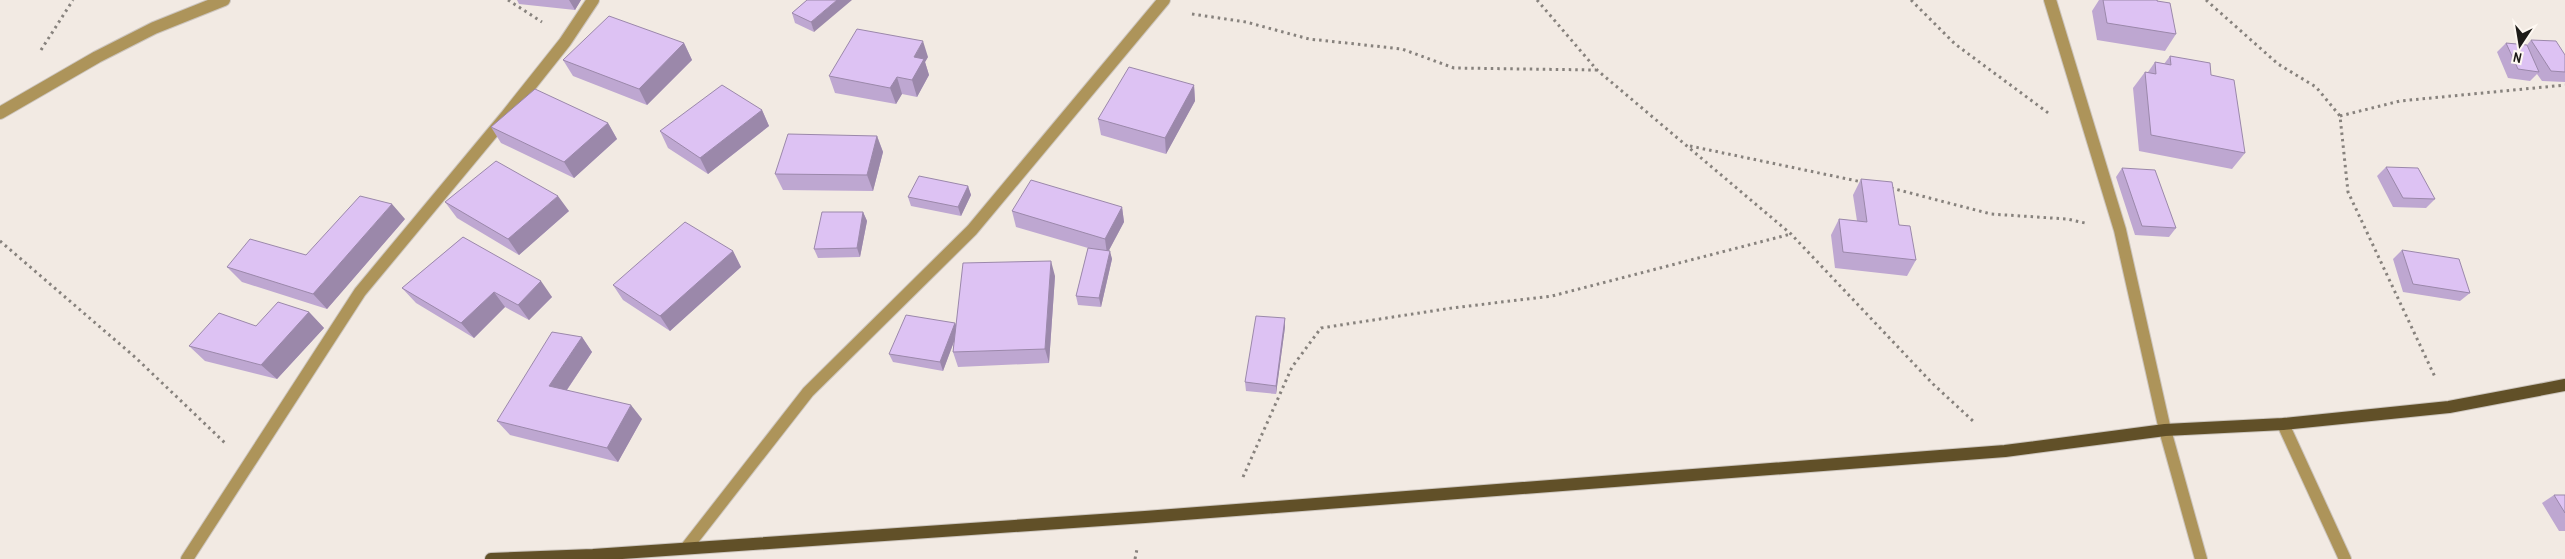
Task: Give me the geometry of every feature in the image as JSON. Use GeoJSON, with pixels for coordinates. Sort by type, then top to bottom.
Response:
{"type":"FeatureCollection","features":[{"type":"Feature","properties":{"kind":"main road"},"geometry":{"type":"LineString","coordinates":[[492,559],[593,555],[1228,510],[2004,450],[2165,430],[2283,424],[2449,407],[2565,385]]}},
{"type":"Feature","properties":{"kind":"street"},"geometry":{"type":"LineString","coordinates":[[0,113],[96,58],[154,28],[224,0]]}},
{"type":"Feature","properties":{"kind":"street"},"geometry":{"type":"LineString","coordinates":[[188,559],[360,292],[507,115],[564,42],[593,0]]}},
{"type":"Feature","properties":{"kind":"street"},"geometry":{"type":"LineString","coordinates":[[2050,0],[2120,230],[2165,430],[2200,559]]}},
{"type":"Feature","properties":{"kind":"street"},"geometry":{"type":"LineString","coordinates":[[687,547],[808,392],[972,230],[1160,5]]}},
{"type":"Feature","properties":{"kind":"street"},"geometry":{"type":"LineString","coordinates":[[2283,424],[2345,559]]}},
{"type":"Feature","properties":{"kind":"path"},"geometry":{"type":"LineString","coordinates":[[1537,0],[1597,70],[1690,146],[1791,234],[1933,384],[2004,450]]}},
{"type":"Feature","properties":{"kind":"path"},"geometry":{"type":"LineString","coordinates":[[1911,0],[1955,44],[2052,116]]}},
{"type":"Feature","properties":{"kind":"path"},"geometry":{"type":"LineString","coordinates":[[2206,0],[2216,12],[2278,64],[2316,87],[2340,116],[2348,192],[2449,407]]}},
{"type":"Feature","properties":{"kind":"path"},"geometry":{"type":"LineString","coordinates":[[1160,5],[1246,22],[1309,39],[1402,49],[1454,68],[1597,70]]}},
{"type":"Feature","properties":{"kind":"path"},"geometry":{"type":"LineString","coordinates":[[2340,116],[2400,101],[2565,85]]}},
{"type":"Feature","properties":{"kind":"path"},"geometry":{"type":"LineString","coordinates":[[1690,146],[1870,184]]}},
{"type":"Feature","properties":{"kind":"path"},"geometry":{"type":"LineString","coordinates":[[1887,187],[1991,214],[2067,219],[2120,230]]}},
{"type":"Feature","properties":{"kind":"path"},"geometry":{"type":"LineString","coordinates":[[1228,510],[1292,367],[1321,328],[1452,308],[1552,296],[1791,234]]}},
{"type":"Feature","properties":{"kind":"path"},"geometry":{"type":"LineString","coordinates":[[0,241],[136,358],[249,466]]}},
{"type":"Feature","properties":{"kind":"building"},"geometry":{"type":"Polygon","coordinates":[[[807,0],[837,0],[811,22],[792,13],[807,0]]]}},
{"type":"Feature","properties":{"kind":"building"},"geometry":{"type":"Polygon","coordinates":[[[2103,0],[2157,0],[2170,3],[2176,34],[2107,23],[2103,0]]]}},
{"type":"Feature","properties":{"kind":"building"},"geometry":{"type":"Polygon","coordinates":[[[609,16],[684,43],[639,89],[563,60],[609,16]]]}},
{"type":"Feature","properties":{"kind":"building"},"geometry":{"type":"Polygon","coordinates":[[[857,29],[923,41],[914,57],[924,59],[912,80],[897,77],[890,88],[829,76],[857,29]]]}},
{"type":"Feature","properties":{"kind":"building"},"geometry":{"type":"Polygon","coordinates":[[[2531,40],[2556,41],[2565,55],[2565,72],[2551,71],[2531,40]]]}},
{"type":"Feature","properties":{"kind":"building"},"geometry":{"type":"Polygon","coordinates":[[[2506,43],[2527,45],[2539,72],[2518,69],[2506,43]]]}},
{"type":"Feature","properties":{"kind":"building"},"geometry":{"type":"Polygon","coordinates":[[[2170,56],[2210,63],[2211,75],[2234,80],[2245,153],[2151,135],[2145,72],[2156,74],[2155,62],[2171,65],[2170,56]]]}},
{"type":"Feature","properties":{"kind":"building"},"geometry":{"type":"Polygon","coordinates":[[[1129,67],[1194,85],[1165,138],[1098,119],[1129,67]]]}},
{"type":"Feature","properties":{"kind":"building"},"geometry":{"type":"Polygon","coordinates":[[[722,85],[762,110],[700,158],[660,131],[722,85]]]}},
{"type":"Feature","properties":{"kind":"building"},"geometry":{"type":"Polygon","coordinates":[[[535,89],[608,123],[564,162],[491,127],[535,89]]]}},
{"type":"Feature","properties":{"kind":"building"},"geometry":{"type":"Polygon","coordinates":[[[788,134],[877,136],[867,175],[775,174],[788,134]]]}},
{"type":"Feature","properties":{"kind":"building"},"geometry":{"type":"Polygon","coordinates":[[[496,161],[558,196],[508,239],[445,202],[496,161]]]}},
{"type":"Feature","properties":{"kind":"building"},"geometry":{"type":"Polygon","coordinates":[[[2386,167],[2418,168],[2435,199],[2403,198],[2386,167]]]}},
{"type":"Feature","properties":{"kind":"building"},"geometry":{"type":"Polygon","coordinates":[[[2122,168],[2155,170],[2176,228],[2142,226],[2122,168]]]}},
{"type":"Feature","properties":{"kind":"building"},"geometry":{"type":"Polygon","coordinates":[[[919,176],[968,186],[958,207],[908,197],[919,176]]]}},
{"type":"Feature","properties":{"kind":"building"},"geometry":{"type":"Polygon","coordinates":[[[1861,179],[1892,182],[1899,225],[1910,226],[1916,260],[1843,252],[1839,219],[1867,222],[1861,179]]]}},
{"type":"Feature","properties":{"kind":"building"},"geometry":{"type":"Polygon","coordinates":[[[1031,180],[1122,207],[1105,239],[1012,211],[1031,180]]]}},
{"type":"Feature","properties":{"kind":"building"},"geometry":{"type":"Polygon","coordinates":[[[360,196],[392,204],[313,294],[227,267],[250,239],[306,255],[360,196]]]}},
{"type":"Feature","properties":{"kind":"building"},"geometry":{"type":"Polygon","coordinates":[[[822,212],[863,212],[857,248],[814,249],[822,212]]]}},
{"type":"Feature","properties":{"kind":"building"},"geometry":{"type":"Polygon","coordinates":[[[685,222],[733,251],[660,316],[613,285],[685,222]]]}},
{"type":"Feature","properties":{"kind":"building"},"geometry":{"type":"Polygon","coordinates":[[[463,237],[541,281],[518,305],[494,292],[461,323],[402,288],[463,237]]]}},
{"type":"Feature","properties":{"kind":"building"},"geometry":{"type":"Polygon","coordinates":[[[1088,248],[1110,251],[1099,298],[1076,296],[1088,248]]]}},
{"type":"Feature","properties":{"kind":"building"},"geometry":{"type":"Polygon","coordinates":[[[2402,250],[2459,259],[2470,293],[2413,284],[2402,250]]]}},
{"type":"Feature","properties":{"kind":"building"},"geometry":{"type":"Polygon","coordinates":[[[1051,261],[1045,349],[953,352],[963,263],[1051,261]]]}},
{"type":"Feature","properties":{"kind":"building"},"geometry":{"type":"Polygon","coordinates":[[[278,302],[309,312],[261,365],[189,346],[219,313],[256,326],[278,302]]]}},
{"type":"Feature","properties":{"kind":"building"},"geometry":{"type":"Polygon","coordinates":[[[906,315],[955,323],[940,362],[889,354],[906,315]]]}},
{"type":"Feature","properties":{"kind":"building"},"geometry":{"type":"Polygon","coordinates":[[[1256,316],[1285,318],[1276,386],[1245,382],[1256,316]]]}},
{"type":"Feature","properties":{"kind":"building"},"geometry":{"type":"Polygon","coordinates":[[[552,332],[582,337],[549,386],[631,405],[607,448],[497,421],[552,332]]]}},
{"type":"Feature","properties":{"kind":"building"},"geometry":{"type":"Polygon","coordinates":[[[2554,495],[2565,495],[2565,513],[2554,495]]]}}]}
